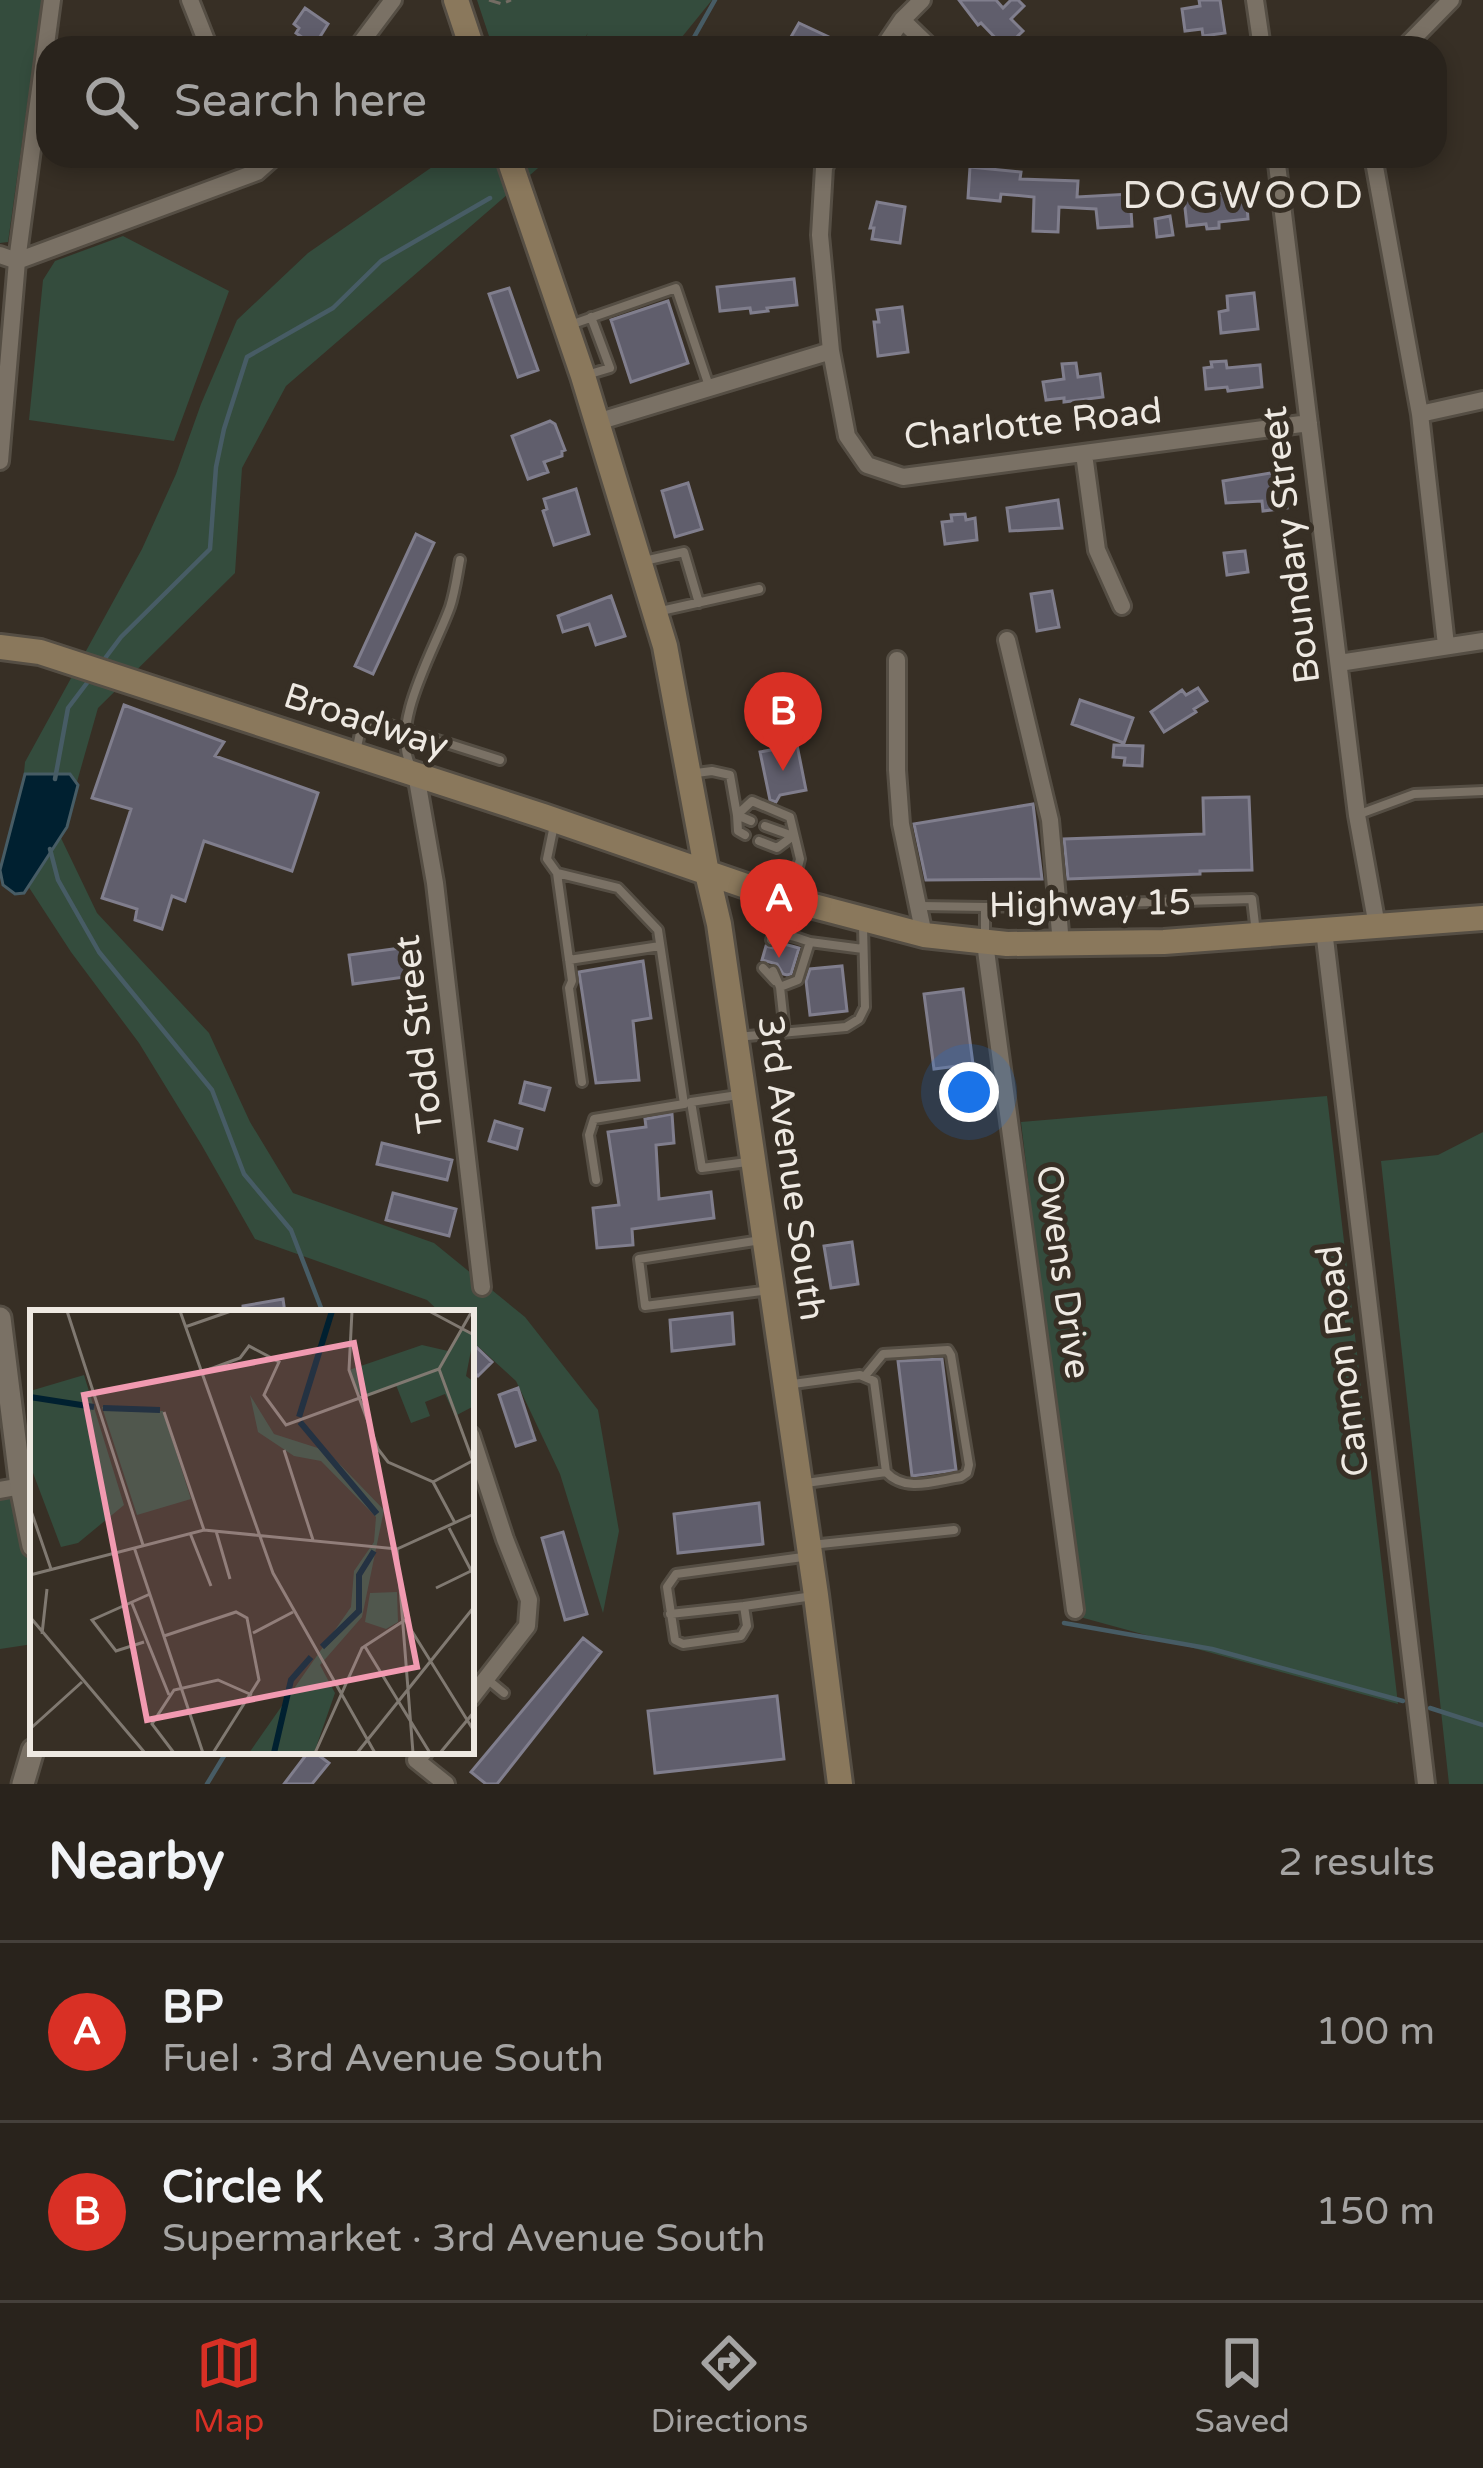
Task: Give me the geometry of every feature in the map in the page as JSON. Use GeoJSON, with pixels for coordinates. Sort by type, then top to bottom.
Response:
{"type":"FeatureCollection","features":[{"type":"Feature","properties":{"kind":"main road"},"geometry":{"type":"LineString","coordinates":[[456,0],[468,36]]}},
{"type":"Feature","properties":{"kind":"main road","name":"3rd Avenue South"},"geometry":{"type":"LineString","coordinates":[[512,168],[583,376],[665,646],[719,923],[755,1161],[816,1595],[834,1783]]}},
{"type":"Feature","properties":{"kind":"main road","name":"Broadway"},"geometry":{"type":"LineString","coordinates":[[0,647],[40,652],[707,873]]}},
{"type":"Feature","properties":{"kind":"main road","name":"Highway 15"},"geometry":{"type":"LineString","coordinates":[[707,873],[924,935],[985,943],[1164,942],[1483,918]]}},
{"type":"Feature","properties":{"kind":"street"},"geometry":{"type":"LineString","coordinates":[[46,36],[52,0]]}},
{"type":"Feature","properties":{"kind":"street"},"geometry":{"type":"LineString","coordinates":[[190,0],[204,36]]}},
{"type":"Feature","properties":{"kind":"street"},"geometry":{"type":"LineString","coordinates":[[366,36],[393,0]]}},
{"type":"Feature","properties":{"kind":"street"},"geometry":{"type":"LineString","coordinates":[[891,36],[922,0]]}},
{"type":"Feature","properties":{"kind":"street"},"geometry":{"type":"LineString","coordinates":[[1255,0],[1260,36]]}},
{"type":"Feature","properties":{"kind":"street"},"geometry":{"type":"LineString","coordinates":[[1416,36],[1451,0]]}},
{"type":"Feature","properties":{"kind":"street"},"geometry":{"type":"LineString","coordinates":[[902,20],[919,36]]}},
{"type":"Feature","properties":{"kind":"street"},"geometry":{"type":"LineString","coordinates":[[0,461],[8,258],[36,94]]}},
{"type":"Feature","properties":{"kind":"street"},"geometry":{"type":"LineString","coordinates":[[8,258],[244,168]]}},
{"type":"Feature","properties":{"kind":"street","name":"Charlotte Road"},"geometry":{"type":"LineString","coordinates":[[824,168],[820,236],[831,351],[847,436],[867,465],[903,477],[1309,423]]}},
{"type":"Feature","properties":{"kind":"street","name":"Boundary Street"},"geometry":{"type":"LineString","coordinates":[[1277,168],[1357,815],[1377,926]]}},
{"type":"Feature","properties":{"kind":"street"},"geometry":{"type":"LineString","coordinates":[[1375,168],[1420,414],[1446,646]]}},
{"type":"Feature","properties":{"kind":"street"},"geometry":{"type":"LineString","coordinates":[[597,422],[831,351]]}},
{"type":"Feature","properties":{"kind":"street"},"geometry":{"type":"LineString","coordinates":[[1420,414],[1483,400]]}},
{"type":"Feature","properties":{"kind":"street"},"geometry":{"type":"LineString","coordinates":[[1084,454],[1097,550],[1122,606]]}},
{"type":"Feature","properties":{"kind":"street"},"geometry":{"type":"LineString","coordinates":[[1007,640],[1050,820],[1061,944]]}},
{"type":"Feature","properties":{"kind":"street"},"geometry":{"type":"LineString","coordinates":[[1339,663],[1483,641]]}},
{"type":"Feature","properties":{"kind":"street"},"geometry":{"type":"LineString","coordinates":[[897,660],[902,824],[924,935]]}},
{"type":"Feature","properties":{"kind":"street","name":"Todd Street"},"geometry":{"type":"LineString","coordinates":[[416,775],[435,883],[482,1287]]}},
{"type":"Feature","properties":{"kind":"street","name":"Cannon Road"},"geometry":{"type":"LineString","coordinates":[[1324,930],[1426,1784]]}},
{"type":"Feature","properties":{"kind":"street","name":"Owens Drive"},"geometry":{"type":"LineString","coordinates":[[985,943],[1075,1610]]}},
{"type":"Feature","properties":{"kind":"street"},"geometry":{"type":"LineString","coordinates":[[0,1318],[18,1487],[30,1534]]}},
{"type":"Feature","properties":{"kind":"street"},"geometry":{"type":"LineString","coordinates":[[474,1444],[529,1600],[527,1626],[474,1694]]}},
{"type":"Feature","properties":{"kind":"street"},"geometry":{"type":"LineString","coordinates":[[23,1784],[32,1754]]}},
{"type":"Feature","properties":{"kind":"street"},"geometry":{"type":"LineString","coordinates":[[422,1754],[416,1760],[446,1784]]}},
{"type":"Feature","properties":{"kind":"lane"},"geometry":{"type":"LineString","coordinates":[[565,327],[676,288],[709,388]]}},
{"type":"Feature","properties":{"kind":"lane"},"geometry":{"type":"LineString","coordinates":[[583,376],[610,368],[592,317]]}},
{"type":"Feature","properties":{"kind":"lane"},"geometry":{"type":"LineString","coordinates":[[639,562],[684,552],[699,603]]}},
{"type":"Feature","properties":{"kind":"lane"},"geometry":{"type":"LineString","coordinates":[[416,775],[405,756],[407,714],[452,601],[460,560]]}},
{"type":"Feature","properties":{"kind":"lane"},"geometry":{"type":"LineString","coordinates":[[655,613],[759,589]]}},
{"type":"Feature","properties":{"kind":"lane"},"geometry":{"type":"LineString","coordinates":[[356,755],[360,733],[371,719],[500,760]]}},
{"type":"Feature","properties":{"kind":"lane"},"geometry":{"type":"LineString","coordinates":[[688,775],[712,771],[730,775],[738,831],[745,835]]}},
{"type":"Feature","properties":{"kind":"lane"},"geometry":{"type":"LineString","coordinates":[[1357,815],[1414,794],[1483,791]]}},
{"type":"Feature","properties":{"kind":"lane"},"geometry":{"type":"LineString","coordinates":[[737,815],[752,801],[790,817],[800,859],[790,900]]}},
{"type":"Feature","properties":{"kind":"lane"},"geometry":{"type":"LineString","coordinates":[[737,815],[751,821]]}},
{"type":"Feature","properties":{"kind":"lane"},"geometry":{"type":"LineString","coordinates":[[555,820],[547,859],[557,873],[582,1082]]}},
{"type":"Feature","properties":{"kind":"lane"},"geometry":{"type":"LineString","coordinates":[[765,826],[793,836]]}},
{"type":"Feature","properties":{"kind":"lane"},"geometry":{"type":"LineString","coordinates":[[759,841],[777,848],[793,836]]}},
{"type":"Feature","properties":{"kind":"lane"},"geometry":{"type":"LineString","coordinates":[[557,873],[618,888],[658,930],[702,1168],[755,1161]]}},
{"type":"Feature","properties":{"kind":"lane"},"geometry":{"type":"LineString","coordinates":[[918,906],[1252,899],[1257,935]]}},
{"type":"Feature","properties":{"kind":"lane"},"geometry":{"type":"LineString","coordinates":[[985,907],[985,943]]}},
{"type":"Feature","properties":{"kind":"lane"},"geometry":{"type":"LineString","coordinates":[[736,1037],[846,1027],[859,1019],[865,1006],[862,919]]}},
{"type":"Feature","properties":{"kind":"lane"},"geometry":{"type":"LineString","coordinates":[[771,940],[776,935],[863,950]]}},
{"type":"Feature","properties":{"kind":"lane"},"geometry":{"type":"LineString","coordinates":[[780,987],[798,980],[810,942]]}},
{"type":"Feature","properties":{"kind":"lane"},"geometry":{"type":"LineString","coordinates":[[569,960],[660,946]]}},
{"type":"Feature","properties":{"kind":"lane"},"geometry":{"type":"LineString","coordinates":[[768,970],[780,987],[785,1033]]}},
{"type":"Feature","properties":{"kind":"lane"},"geometry":{"type":"LineString","coordinates":[[596,1180],[590,1135],[594,1120],[745,1094]]}},
{"type":"Feature","properties":{"kind":"lane"},"geometry":{"type":"LineString","coordinates":[[765,1239],[639,1259],[645,1306],[771,1290]]}},
{"type":"Feature","properties":{"kind":"lane"},"geometry":{"type":"LineString","coordinates":[[785,1385],[865,1376],[874,1382],[886,1472],[894,1481],[904,1485],[967,1473],[948,1350],[883,1354],[865,1376]]}},
{"type":"Feature","properties":{"kind":"lane"},"geometry":{"type":"LineString","coordinates":[[800,1484],[886,1472]]}},
{"type":"Feature","properties":{"kind":"lane"},"geometry":{"type":"LineString","coordinates":[[743,1606],[746,1626],[741,1636],[683,1644],[675,1640],[667,1587],[676,1574],[954,1530]]}},
{"type":"Feature","properties":{"kind":"lane"},"geometry":{"type":"LineString","coordinates":[[670,1614],[816,1595]]}},
{"type":"Feature","properties":{"kind":"lane"},"geometry":{"type":"LineString","coordinates":[[486,1679],[504,1694]]}},
{"type":"Feature","properties":{"kind":"path"},"geometry":{"type":"LineString","coordinates":[[489,0],[502,4],[511,0]]}},
{"type":"Feature","properties":{"kind":"green space"},"geometry":{"type":"Polygon","coordinates":[[[0,0],[42,0],[8,242],[0,243],[0,0]]]}},
{"type":"Feature","properties":{"kind":"green space"},"geometry":{"type":"Polygon","coordinates":[[[477,0],[712,0],[683,36],[489,36],[477,0]]]}},
{"type":"Feature","properties":{"kind":"green space"},"geometry":{"type":"Polygon","coordinates":[[[431,168],[538,168],[286,386],[242,468],[235,573],[98,708],[61,838],[97,913],[209,1033],[250,1122],[293,1193],[434,1243],[525,1317],[598,1410],[619,1531],[603,1613],[560,1474],[516,1381],[474,1343],[474,1310],[438,1310],[427,1300],[255,1239],[139,1043],[15,866],[25,762],[142,549],[237,320],[308,253],[431,168]]]}},
{"type":"Feature","properties":{"kind":"green space"},"geometry":{"type":"Polygon","coordinates":[[[123,236],[229,291],[174,441],[29,420],[43,280],[55,261],[123,236]]]}},
{"type":"Feature","properties":{"kind":"green space"},"geometry":{"type":"Polygon","coordinates":[[[1327,1096],[1398,1704],[1080,1617],[1021,1122],[1327,1096]]]}},
{"type":"Feature","properties":{"kind":"green space"},"geometry":{"type":"Polygon","coordinates":[[[1483,1132],[1483,1784],[1449,1784],[1381,1161],[1438,1155],[1483,1132]]]}},
{"type":"Feature","properties":{"kind":"green space"},"geometry":{"type":"Polygon","coordinates":[[[21,1487],[30,1531],[30,1644],[0,1649],[0,1490],[21,1487]]]}},
{"type":"Feature","properties":{"kind":"water"},"geometry":{"type":"Polygon","coordinates":[[[25,774],[70,774],[78,785],[67,827],[24,893],[15,894],[3,885],[0,870],[25,774]]]}},
{"type":"Feature","properties":{"kind":"building"},"geometry":{"type":"Polygon","coordinates":[[[959,0],[996,0],[1003,8],[1018,0],[1024,6],[1011,19],[1023,31],[1018,36],[993,36],[959,0]]]}},
{"type":"Feature","properties":{"kind":"building"},"geometry":{"type":"Polygon","coordinates":[[[1199,0],[1220,0],[1225,33],[1203,36],[1202,29],[1185,31],[1182,9],[1200,6],[1199,0]]]}},
{"type":"Feature","properties":{"kind":"building"},"geometry":{"type":"Polygon","coordinates":[[[305,8],[328,24],[320,36],[300,36],[294,24],[305,8]]]}},
{"type":"Feature","properties":{"kind":"building"},"geometry":{"type":"Polygon","coordinates":[[[799,23],[827,36],[792,36],[799,23]]]}},
{"type":"Feature","properties":{"kind":"building"},"geometry":{"type":"Polygon","coordinates":[[[970,168],[1021,172],[1020,179],[1078,181],[1077,197],[1130,194],[1132,226],[1098,228],[1096,209],[1059,207],[1058,232],[1033,231],[1034,197],[968,198],[970,168]]]}},
{"type":"Feature","properties":{"kind":"building"},"geometry":{"type":"Polygon","coordinates":[[[1246,193],[1248,219],[1219,222],[1219,228],[1187,226],[1184,199],[1246,193]]]}},
{"type":"Feature","properties":{"kind":"building"},"geometry":{"type":"Polygon","coordinates":[[[877,202],[905,207],[900,243],[872,239],[877,202]]]}},
{"type":"Feature","properties":{"kind":"building"},"geometry":{"type":"Polygon","coordinates":[[[1170,216],[1173,235],[1157,237],[1155,219],[1170,216]]]}},
{"type":"Feature","properties":{"kind":"building"},"geometry":{"type":"Polygon","coordinates":[[[794,279],[797,305],[751,313],[750,308],[720,311],[717,287],[794,279]]]}},
{"type":"Feature","properties":{"kind":"building"},"geometry":{"type":"Polygon","coordinates":[[[509,288],[538,370],[518,377],[489,294],[509,288]]]}},
{"type":"Feature","properties":{"kind":"building"},"geometry":{"type":"Polygon","coordinates":[[[1254,293],[1258,329],[1221,333],[1219,312],[1228,310],[1227,296],[1254,293]]]}},
{"type":"Feature","properties":{"kind":"building"},"geometry":{"type":"Polygon","coordinates":[[[668,301],[688,363],[631,382],[611,320],[668,301]]]}},
{"type":"Feature","properties":{"kind":"building"},"geometry":{"type":"Polygon","coordinates":[[[902,307],[908,352],[878,356],[877,310],[902,307]]]}},
{"type":"Feature","properties":{"kind":"building"},"geometry":{"type":"Polygon","coordinates":[[[1226,361],[1227,368],[1260,365],[1262,387],[1206,389],[1204,368],[1226,361]]]}},
{"type":"Feature","properties":{"kind":"building"},"geometry":{"type":"Polygon","coordinates":[[[1076,363],[1078,377],[1100,374],[1103,397],[1046,400],[1043,382],[1064,379],[1062,364],[1076,363]]]}},
{"type":"Feature","properties":{"kind":"building"},"geometry":{"type":"Polygon","coordinates":[[[550,421],[565,450],[562,456],[544,462],[548,472],[528,479],[512,436],[550,421]]]}},
{"type":"Feature","properties":{"kind":"building"},"geometry":{"type":"Polygon","coordinates":[[[1283,471],[1287,508],[1263,511],[1262,501],[1226,503],[1223,481],[1283,471]]]}},
{"type":"Feature","properties":{"kind":"building"},"geometry":{"type":"Polygon","coordinates":[[[688,483],[702,529],[675,537],[662,491],[688,483]]]}},
{"type":"Feature","properties":{"kind":"building"},"geometry":{"type":"Polygon","coordinates":[[[576,489],[589,534],[554,545],[544,499],[576,489]]]}},
{"type":"Feature","properties":{"kind":"building"},"geometry":{"type":"Polygon","coordinates":[[[1058,500],[1062,528],[1010,531],[1007,508],[1058,500]]]}},
{"type":"Feature","properties":{"kind":"building"},"geometry":{"type":"Polygon","coordinates":[[[965,514],[966,520],[975,518],[977,540],[945,544],[942,522],[952,521],[951,515],[965,514]]]}},
{"type":"Feature","properties":{"kind":"building"},"geometry":{"type":"Polygon","coordinates":[[[416,534],[434,543],[373,674],[355,666],[416,534]]]}},
{"type":"Feature","properties":{"kind":"building"},"geometry":{"type":"Polygon","coordinates":[[[1245,551],[1248,572],[1227,575],[1224,553],[1245,551]]]}},
{"type":"Feature","properties":{"kind":"building"},"geometry":{"type":"Polygon","coordinates":[[[1052,591],[1059,627],[1037,631],[1031,594],[1052,591]]]}},
{"type":"Feature","properties":{"kind":"building"},"geometry":{"type":"Polygon","coordinates":[[[611,596],[625,636],[596,645],[589,624],[563,632],[558,616],[611,596]]]}},
{"type":"Feature","properties":{"kind":"building"},"geometry":{"type":"Polygon","coordinates":[[[1198,688],[1207,701],[1164,732],[1151,712],[1182,690],[1186,695],[1198,688]]]}},
{"type":"Feature","properties":{"kind":"building"},"geometry":{"type":"Polygon","coordinates":[[[1080,700],[1133,718],[1124,743],[1072,724],[1080,700]]]}},
{"type":"Feature","properties":{"kind":"building"},"geometry":{"type":"Polygon","coordinates":[[[124,705],[224,742],[215,756],[318,793],[292,871],[204,841],[185,901],[172,896],[162,929],[135,920],[137,909],[102,898],[131,809],[92,798],[124,705]]]}},
{"type":"Feature","properties":{"kind":"building"},"geometry":{"type":"Polygon","coordinates":[[[797,745],[806,790],[770,800],[760,752],[797,745]]]}},
{"type":"Feature","properties":{"kind":"building"},"geometry":{"type":"Polygon","coordinates":[[[1114,745],[1143,746],[1142,766],[1124,765],[1125,758],[1113,757],[1114,745]]]}},
{"type":"Feature","properties":{"kind":"building"},"geometry":{"type":"Polygon","coordinates":[[[1249,797],[1252,870],[1068,879],[1064,839],[1204,834],[1203,798],[1249,797]]]}},
{"type":"Feature","properties":{"kind":"building"},"geometry":{"type":"Polygon","coordinates":[[[1033,804],[1042,879],[926,880],[914,824],[1033,804]]]}},
{"type":"Feature","properties":{"kind":"building"},"geometry":{"type":"Polygon","coordinates":[[[766,946],[799,948],[787,975],[777,964],[762,960],[766,946]]]}},
{"type":"Feature","properties":{"kind":"building"},"geometry":{"type":"Polygon","coordinates":[[[408,947],[412,976],[353,984],[349,955],[408,947]]]}},
{"type":"Feature","properties":{"kind":"building"},"geometry":{"type":"Polygon","coordinates":[[[643,961],[651,1018],[633,1021],[639,1080],[596,1083],[579,972],[643,961]]]}},
{"type":"Feature","properties":{"kind":"building"},"geometry":{"type":"Polygon","coordinates":[[[842,966],[847,1011],[810,1015],[806,981],[810,969],[842,966]]]}},
{"type":"Feature","properties":{"kind":"building"},"geometry":{"type":"Polygon","coordinates":[[[963,989],[973,1064],[934,1069],[924,994],[963,989]]]}},
{"type":"Feature","properties":{"kind":"building"},"geometry":{"type":"Polygon","coordinates":[[[525,1082],[550,1088],[544,1110],[520,1103],[525,1082]]]}},
{"type":"Feature","properties":{"kind":"building"},"geometry":{"type":"Polygon","coordinates":[[[672,1114],[674,1143],[656,1145],[659,1199],[711,1192],[714,1218],[632,1229],[633,1245],[597,1248],[593,1208],[619,1205],[608,1132],[646,1127],[645,1119],[672,1114]]]}},
{"type":"Feature","properties":{"kind":"building"},"geometry":{"type":"Polygon","coordinates":[[[495,1121],[522,1129],[517,1149],[489,1141],[495,1121]]]}},
{"type":"Feature","properties":{"kind":"building"},"geometry":{"type":"Polygon","coordinates":[[[382,1143],[452,1160],[447,1180],[377,1164],[382,1143]]]}},
{"type":"Feature","properties":{"kind":"building"},"geometry":{"type":"Polygon","coordinates":[[[393,1193],[456,1209],[449,1236],[386,1220],[393,1193]]]}},
{"type":"Feature","properties":{"kind":"building"},"geometry":{"type":"Polygon","coordinates":[[[852,1242],[858,1284],[831,1288],[824,1246],[852,1242]]]}},
{"type":"Feature","properties":{"kind":"building"},"geometry":{"type":"Polygon","coordinates":[[[283,1299],[285,1310],[243,1310],[243,1306],[283,1299]]]}},
{"type":"Feature","properties":{"kind":"building"},"geometry":{"type":"Polygon","coordinates":[[[732,1313],[734,1344],[672,1351],[670,1320],[732,1313]]]}},
{"type":"Feature","properties":{"kind":"building"},"geometry":{"type":"Polygon","coordinates":[[[474,1345],[492,1362],[478,1376],[474,1372],[474,1345]]]}},
{"type":"Feature","properties":{"kind":"building"},"geometry":{"type":"Polygon","coordinates":[[[942,1359],[956,1470],[912,1476],[898,1361],[942,1359]]]}},
{"type":"Feature","properties":{"kind":"building"},"geometry":{"type":"Polygon","coordinates":[[[518,1388],[535,1440],[516,1446],[499,1395],[518,1388]]]}},
{"type":"Feature","properties":{"kind":"building"},"geometry":{"type":"Polygon","coordinates":[[[759,1503],[763,1544],[678,1553],[674,1514],[759,1503]]]}},
{"type":"Feature","properties":{"kind":"building"},"geometry":{"type":"Polygon","coordinates":[[[563,1532],[587,1614],[565,1620],[542,1538],[563,1532]]]}},
{"type":"Feature","properties":{"kind":"building"},"geometry":{"type":"Polygon","coordinates":[[[583,1638],[601,1652],[497,1784],[486,1784],[471,1772],[583,1638]]]}},
{"type":"Feature","properties":{"kind":"building"},"geometry":{"type":"Polygon","coordinates":[[[777,1696],[784,1759],[655,1773],[648,1711],[777,1696]]]}},
{"type":"Feature","properties":{"kind":"building"},"geometry":{"type":"Polygon","coordinates":[[[307,1754],[317,1754],[329,1763],[312,1784],[284,1784],[307,1754]]]}},
{"type":"Feature","properties":{"kind":"waterway"},"geometry":{"type":"LineString","coordinates":[[695,36],[715,0]]}},
{"type":"Feature","properties":{"kind":"waterway"},"geometry":{"type":"LineString","coordinates":[[100,665],[121,637],[210,549],[216,467],[247,357],[333,308],[381,261],[490,198]]}},
{"type":"Feature","properties":{"kind":"waterway"},"geometry":{"type":"LineString","coordinates":[[55,779],[68,708],[90,679]]}},
{"type":"Feature","properties":{"kind":"waterway"},"geometry":{"type":"LineString","coordinates":[[50,849],[58,880],[99,952],[212,1090],[244,1174],[291,1230],[322,1310]]}},
{"type":"Feature","properties":{"kind":"waterway"},"geometry":{"type":"LineString","coordinates":[[1064,1623],[1212,1649],[1403,1701]]}},
{"type":"Feature","properties":{"kind":"waterway"},"geometry":{"type":"LineString","coordinates":[[1430,1708],[1483,1725]]}},
{"type":"Feature","properties":{"kind":"waterway"},"geometry":{"type":"LineString","coordinates":[[207,1784],[225,1754]]}},
{"type":"Feature","properties":{"kind":"place","name":"Circle K"},"geometry":{"type":"Point","coordinates":[783,771]}},
{"type":"Feature","properties":{"kind":"place","name":"BP"},"geometry":{"type":"Point","coordinates":[779,958]}},
{"type":"Feature","properties":{"kind":"district","name":"DOGWOOD"},"geometry":{"type":"Point","coordinates":[1244,195]}}]}
